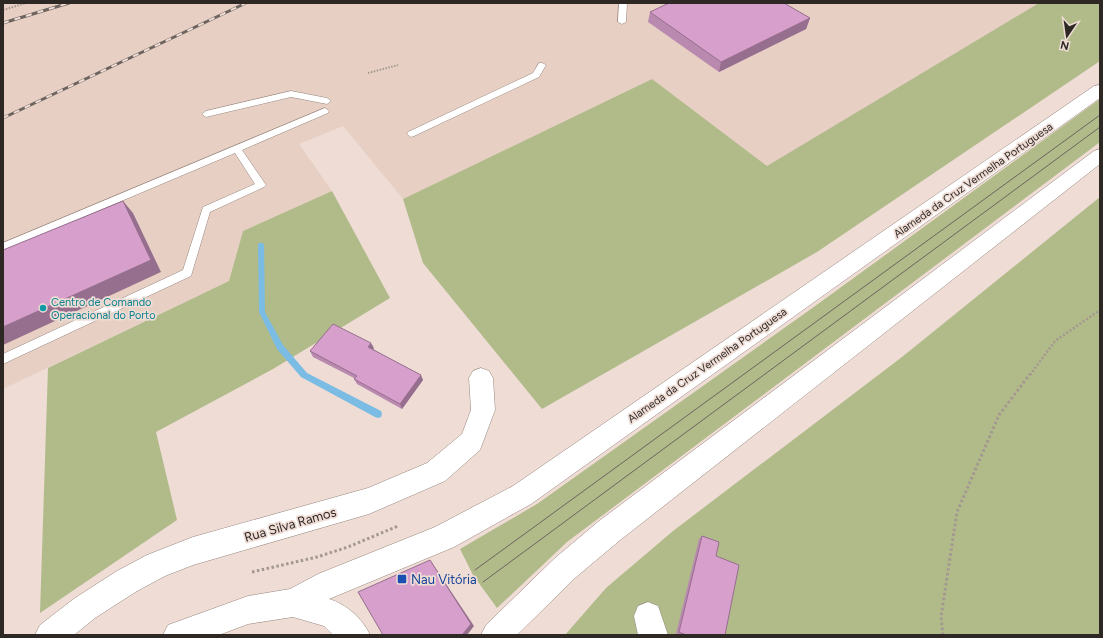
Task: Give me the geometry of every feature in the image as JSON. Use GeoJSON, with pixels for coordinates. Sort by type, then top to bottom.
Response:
{"type":"FeatureCollection","features":[{"type":"Feature","properties":{"kind":"street","name":"Alameda da Cruz Vermelha Portuguesa"},"geometry":{"type":"LineString","coordinates":[[292,603],[328,584],[444,537],[522,495],[1100,90]]}},
{"type":"Feature","properties":{"kind":"street"},"geometry":{"type":"LineString","coordinates":[[496,635],[565,568],[609,531],[1100,155]]}},
{"type":"Feature","properties":{"kind":"street","name":"Rua Silva Ramos"},"geometry":{"type":"LineString","coordinates":[[50,635],[85,608],[127,581],[157,565],[193,551],[369,501],[436,472],[472,442],[484,410],[481,378]]}},
{"type":"Feature","properties":{"kind":"street"},"geometry":{"type":"LineString","coordinates":[[178,635],[248,610],[292,603],[332,614],[355,635]]}},
{"type":"Feature","properties":{"kind":"lane"},"geometry":{"type":"LineString","coordinates":[[622,22],[623,3]]}},
{"type":"Feature","properties":{"kind":"lane"},"geometry":{"type":"LineString","coordinates":[[411,134],[536,76],[542,65]]}},
{"type":"Feature","properties":{"kind":"lane"},"geometry":{"type":"LineString","coordinates":[[206,114],[291,94],[327,100]]}},
{"type":"Feature","properties":{"kind":"lane"},"geometry":{"type":"LineString","coordinates":[[3,247],[325,111]]}},
{"type":"Feature","properties":{"kind":"lane"},"geometry":{"type":"LineString","coordinates":[[3,359],[187,273],[206,210],[261,185],[237,149]]}},
{"type":"Feature","properties":{"kind":"path"},"geometry":{"type":"LineString","coordinates":[[3,10],[26,3]]}},
{"type":"Feature","properties":{"kind":"path"},"geometry":{"type":"LineString","coordinates":[[368,73],[398,65]]}},
{"type":"Feature","properties":{"kind":"path"},"geometry":{"type":"LineString","coordinates":[[943,635],[941,617],[957,512],[999,415],[1055,341],[1100,310]]}},
{"type":"Feature","properties":{"kind":"path"},"geometry":{"type":"LineString","coordinates":[[252,572],[317,557],[348,547],[398,526]]}},
{"type":"Feature","properties":{"kind":"shaded area"},"geometry":{"type":"Polygon","coordinates":[[[3,3],[1039,3],[767,166],[652,79],[403,199],[343,126],[299,144],[332,191],[243,231],[229,281],[3,389],[3,3]]]}},
{"type":"Feature","properties":{"kind":"green space"},"geometry":{"type":"Polygon","coordinates":[[[1039,3],[1100,3],[1100,61],[817,252],[542,409],[423,263],[403,199],[652,79],[767,166],[1039,3]]]}},
{"type":"Feature","properties":{"kind":"green space"},"geometry":{"type":"Polygon","coordinates":[[[1100,99],[1100,142],[567,542],[497,608],[473,575],[460,549],[537,504],[811,309],[1100,99]]]}},
{"type":"Feature","properties":{"kind":"green space"},"geometry":{"type":"Polygon","coordinates":[[[332,191],[390,298],[273,369],[156,432],[177,520],[40,613],[48,368],[229,281],[243,231],[332,191]]]}},
{"type":"Feature","properties":{"kind":"green space"},"geometry":{"type":"Polygon","coordinates":[[[1100,197],[1100,635],[565,635],[606,588],[673,531],[902,357],[1100,197]]]}},
{"type":"Feature","properties":{"kind":"building"},"geometry":{"type":"Polygon","coordinates":[[[669,3],[784,3],[810,18],[721,62],[650,12],[669,3]]]}},
{"type":"Feature","properties":{"kind":"building","name":"Centro de Comando Operacional do Porto"},"geometry":{"type":"Polygon","coordinates":[[[123,201],[151,260],[3,327],[3,250],[123,201]]]}},
{"type":"Feature","properties":{"kind":"building"},"geometry":{"type":"Polygon","coordinates":[[[333,324],[371,343],[368,347],[421,375],[400,404],[354,379],[357,376],[310,351],[333,324]]]}},
{"type":"Feature","properties":{"kind":"building"},"geometry":{"type":"Polygon","coordinates":[[[702,536],[719,542],[716,556],[739,565],[725,635],[686,635],[679,632],[702,536]]]}},
{"type":"Feature","properties":{"kind":"building"},"geometry":{"type":"Polygon","coordinates":[[[430,560],[471,624],[462,635],[383,635],[358,592],[430,560]]]}},
{"type":"Feature","properties":{"kind":"waterway"},"geometry":{"type":"LineString","coordinates":[[261,245],[262,312],[280,347],[304,375],[378,414]]}},
{"type":"Feature","properties":{"kind":"tram line"},"geometry":{"type":"LineString","coordinates":[[475,570],[1100,115]]}},
{"type":"Feature","properties":{"kind":"tram line"},"geometry":{"type":"LineString","coordinates":[[483,582],[1100,127]]}},
{"type":"Feature","properties":{"kind":"railway"},"geometry":{"type":"LineString","coordinates":[[3,23],[69,3]]}},
{"type":"Feature","properties":{"kind":"railway"},"geometry":{"type":"LineString","coordinates":[[3,118],[246,3]]}},
{"type":"Feature","properties":{"kind":"place","name":"Centro de Comando Operacional do Porto"},"geometry":{"type":"Point","coordinates":[43,308]}},
{"type":"Feature","properties":{"kind":"place","name":"Nau Vitória"},"geometry":{"type":"Point","coordinates":[402,579]}}]}
